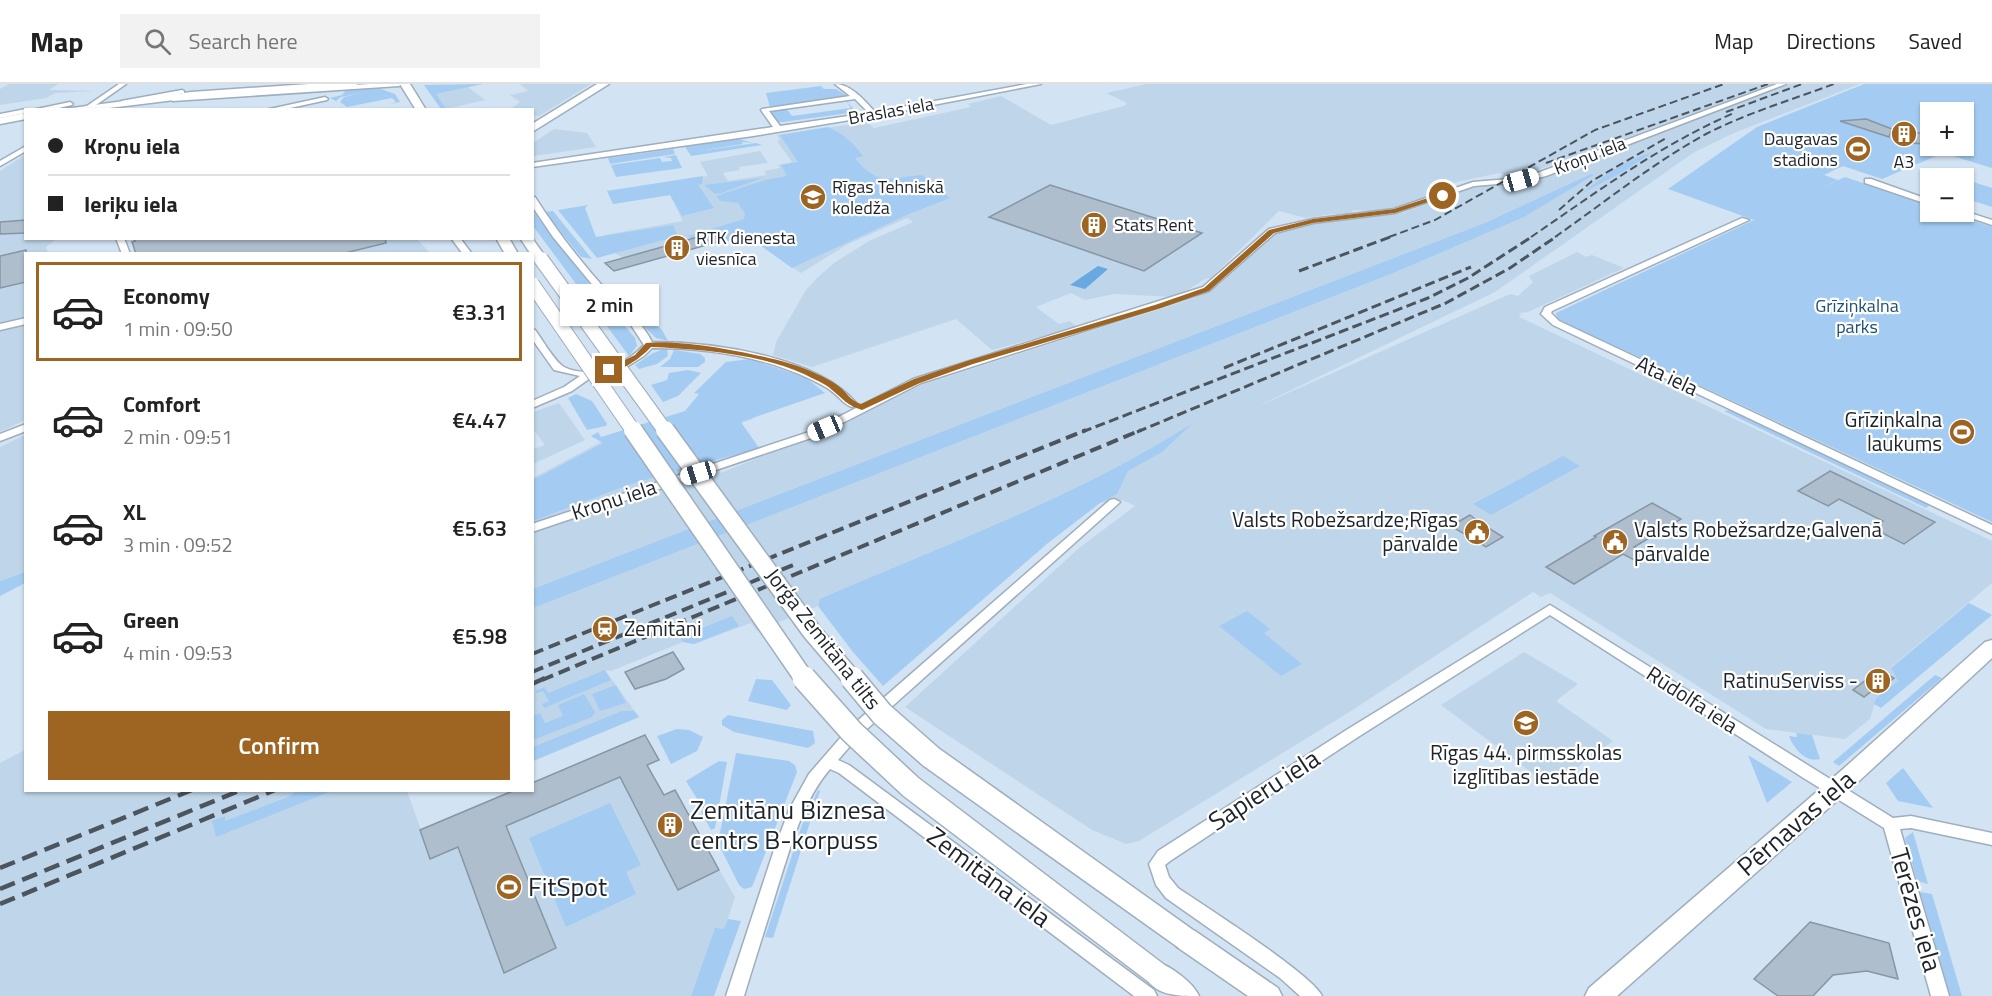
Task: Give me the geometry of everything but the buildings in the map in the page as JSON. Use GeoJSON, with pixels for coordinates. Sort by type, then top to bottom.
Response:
{"type":"FeatureCollection","features":[{"type":"Feature","properties":{"kind":"main road"},"geometry":{"type":"LineString","coordinates":[[405,84],[420,108]]}},
{"type":"Feature","properties":{"kind":"main road"},"geometry":{"type":"LineString","coordinates":[[534,128],[604,84]]}},
{"type":"Feature","properties":{"kind":"main road"},"geometry":{"type":"LineString","coordinates":[[66,107],[88,107],[190,95],[353,86]]}},
{"type":"Feature","properties":{"kind":"main road"},"geometry":{"type":"LineString","coordinates":[[0,122],[24,116]]}},
{"type":"Feature","properties":{"kind":"main road","name":"Jorģa Zemitāna tilts"},"geometry":{"type":"LineString","coordinates":[[527,240],[812,632],[882,714],[931,757],[985,797],[1269,996]]}},
{"type":"Feature","properties":{"kind":"main road","name":"Jorģa Zemitāna tilts"},"geometry":{"type":"LineString","coordinates":[[534,287],[799,672],[840,721],[879,761],[1152,985],[1186,996]]}},
{"type":"Feature","properties":{"kind":"main road","name":"Pērnavas iela"},"geometry":{"type":"LineString","coordinates":[[1598,996],[1992,647]]}},
{"type":"Feature","properties":{"kind":"street"},"geometry":{"type":"LineString","coordinates":[[88,107],[123,84]]}},
{"type":"Feature","properties":{"kind":"street"},"geometry":{"type":"LineString","coordinates":[[124,101],[204,90],[303,84]]}},
{"type":"Feature","properties":{"kind":"street"},"geometry":{"type":"LineString","coordinates":[[353,86],[363,84]]}},
{"type":"Feature","properties":{"kind":"street"},"geometry":{"type":"LineString","coordinates":[[124,101],[399,84]]}},
{"type":"Feature","properties":{"kind":"street"},"geometry":{"type":"LineString","coordinates":[[838,84],[857,97],[874,114]]}},
{"type":"Feature","properties":{"kind":"street","name":"Braslas iela"},"geometry":{"type":"LineString","coordinates":[[1003,89],[1020,84]]}},
{"type":"Feature","properties":{"kind":"street","name":"Braslas iela"},"geometry":{"type":"LineString","coordinates":[[534,165],[874,114],[1038,84]]}},
{"type":"Feature","properties":{"kind":"street","name":"Kroņu iela"},"geometry":{"type":"LineString","coordinates":[[534,527],[651,486],[720,467],[804,437],[838,423],[857,406],[917,381],[1158,307],[1206,289],[1272,231],[1313,221],[1395,211],[1473,184],[1521,180],[1543,174],[1783,84]]}},
{"type":"Feature","properties":{"kind":"street"},"geometry":{"type":"LineString","coordinates":[[778,129],[764,110],[857,97]]}},
{"type":"Feature","properties":{"kind":"street"},"geometry":{"type":"LineString","coordinates":[[278,108],[325,99]]}},
{"type":"Feature","properties":{"kind":"street"},"geometry":{"type":"LineString","coordinates":[[0,116],[24,111]]}},
{"type":"Feature","properties":{"kind":"street"},"geometry":{"type":"LineString","coordinates":[[0,164],[24,149]]}},
{"type":"Feature","properties":{"kind":"street"},"geometry":{"type":"LineString","coordinates":[[1868,182],[1920,200]]}},
{"type":"Feature","properties":{"kind":"street"},"geometry":{"type":"LineString","coordinates":[[534,202],[596,283],[634,324],[649,345]]}},
{"type":"Feature","properties":{"kind":"street"},"geometry":{"type":"LineString","coordinates":[[1974,217],[1992,223]]}},
{"type":"Feature","properties":{"kind":"street","name":"Ata iela"},"geometry":{"type":"LineString","coordinates":[[1745,220],[1548,309],[1549,319],[1992,530]]}},
{"type":"Feature","properties":{"kind":"street"},"geometry":{"type":"LineString","coordinates":[[457,240],[466,252]]}},
{"type":"Feature","properties":{"kind":"street"},"geometry":{"type":"LineString","coordinates":[[0,327],[24,321]]}},
{"type":"Feature","properties":{"kind":"street"},"geometry":{"type":"LineString","coordinates":[[534,335],[552,362],[568,372],[591,373],[626,364],[638,357],[649,345],[672,344],[769,360],[805,371],[825,383],[841,401],[857,406]]}},
{"type":"Feature","properties":{"kind":"street"},"geometry":{"type":"LineString","coordinates":[[554,396],[570,376],[568,372]]}},
{"type":"Feature","properties":{"kind":"street"},"geometry":{"type":"LineString","coordinates":[[534,404],[554,396],[591,373]]}},
{"type":"Feature","properties":{"kind":"street"},"geometry":{"type":"LineString","coordinates":[[0,438],[24,428]]}},
{"type":"Feature","properties":{"kind":"street"},"geometry":{"type":"LineString","coordinates":[[735,996],[797,810],[814,778],[853,733],[885,703],[1114,502]]}},
{"type":"Feature","properties":{"kind":"street","name":"Rūdolfa iela"},"geometry":{"type":"LineString","coordinates":[[1550,609],[1891,824]]}},
{"type":"Feature","properties":{"kind":"street","name":"Sapieru iela"},"geometry":{"type":"LineString","coordinates":[[1313,996],[1286,973],[1172,893],[1162,880],[1157,864],[1247,801],[1550,609]]}},
{"type":"Feature","properties":{"kind":"street","name":"Zemitāna iela"},"geometry":{"type":"LineString","coordinates":[[828,762],[855,777],[1152,985]]}},
{"type":"Feature","properties":{"kind":"street"},"geometry":{"type":"LineString","coordinates":[[1891,824],[1911,822],[1992,839]]}},
{"type":"Feature","properties":{"kind":"street","name":"Terēzes iela"},"geometry":{"type":"LineString","coordinates":[[1891,824],[1940,996]]}},
{"type":"Feature","properties":{"kind":"shaded area"},"geometry":{"type":"Polygon","coordinates":[[[9,84],[58,84],[49,90],[95,91],[55,93],[46,98],[0,105],[0,89],[9,84]]]}},
{"type":"Feature","properties":{"kind":"shaded area"},"geometry":{"type":"Polygon","coordinates":[[[520,84],[591,84],[539,116],[534,115],[534,108],[512,108],[520,102],[510,95],[528,91],[520,84]]]}},
{"type":"Feature","properties":{"kind":"shaded area"},"geometry":{"type":"Polygon","coordinates":[[[1147,84],[1774,84],[1515,178],[1500,173],[1456,182],[1437,194],[1408,205],[1372,211],[1354,210],[1347,215],[1333,214],[1306,218],[1279,211],[1211,278],[1205,279],[1181,294],[1174,297],[1114,294],[1085,300],[1071,293],[1036,307],[1059,324],[1070,321],[1077,327],[992,350],[956,319],[812,367],[773,355],[776,342],[806,290],[817,278],[834,263],[869,241],[913,222],[907,218],[848,244],[801,273],[753,240],[721,241],[712,234],[623,258],[615,253],[604,235],[683,221],[670,195],[613,204],[607,191],[708,176],[700,162],[760,151],[768,163],[739,167],[740,170],[723,173],[728,181],[766,175],[764,171],[780,168],[778,165],[792,162],[777,141],[780,140],[777,135],[867,122],[874,128],[971,107],[968,104],[1001,96],[1051,125],[1124,106],[1127,103],[1106,93],[1147,84]]]}},
{"type":"Feature","properties":{"kind":"shaded area"},"geometry":{"type":"Polygon","coordinates":[[[1790,84],[1860,84],[1734,133],[1693,153],[1495,292],[1254,408],[1510,294],[1518,296],[1533,282],[1529,276],[1577,252],[1586,257],[1592,255],[1624,268],[1528,312],[1519,313],[1521,315],[1519,317],[1992,541],[1992,583],[1891,667],[1898,681],[1876,698],[1870,719],[1845,739],[1766,729],[1550,593],[1541,597],[1533,592],[1351,711],[1139,841],[1126,844],[1092,830],[905,707],[1079,548],[1135,506],[1122,500],[1100,503],[1048,543],[819,601],[818,606],[757,631],[751,623],[694,644],[683,642],[611,671],[605,670],[639,717],[534,761],[534,477],[603,441],[685,414],[728,384],[753,419],[696,438],[721,473],[856,417],[921,385],[1195,298],[1219,285],[1273,235],[1300,226],[1403,213],[1476,185],[1521,183],[1790,84]]]}},
{"type":"Feature","properties":{"kind":"shaded area"},"geometry":{"type":"Polygon","coordinates":[[[468,87],[485,100],[445,108],[435,94],[468,87]]]}},
{"type":"Feature","properties":{"kind":"shaded area"},"geometry":{"type":"Polygon","coordinates":[[[554,129],[587,133],[596,147],[534,156],[534,142],[554,129]]]}},
{"type":"Feature","properties":{"kind":"shaded area"},"geometry":{"type":"Polygon","coordinates":[[[24,156],[24,240],[55,240],[46,247],[48,252],[24,252],[24,420],[0,432],[0,171],[24,156]]]}},
{"type":"Feature","properties":{"kind":"shaded area"},"geometry":{"type":"Polygon","coordinates":[[[133,240],[418,240],[429,252],[135,252],[133,240]]]}},
{"type":"Feature","properties":{"kind":"shaded area"},"geometry":{"type":"Polygon","coordinates":[[[1098,266],[1108,269],[1085,289],[1070,285],[1098,266]]]}},
{"type":"Feature","properties":{"kind":"shaded area"},"geometry":{"type":"Polygon","coordinates":[[[559,403],[585,440],[534,464],[534,449],[545,445],[534,430],[534,412],[559,403]]]}},
{"type":"Feature","properties":{"kind":"shaded area"},"geometry":{"type":"Polygon","coordinates":[[[24,435],[24,572],[0,581],[0,447],[24,435]]]}},
{"type":"Feature","properties":{"kind":"shaded area","name":"Rīgas 44. pirmsskolas izglītības iestāde"},"geometry":{"type":"Polygon","coordinates":[[[1524,652],[1578,684],[1556,701],[1613,741],[1551,787],[1441,705],[1524,652]]]}},
{"type":"Feature","properties":{"kind":"shaded area"},"geometry":{"type":"Polygon","coordinates":[[[645,735],[659,760],[648,766],[664,795],[699,835],[735,897],[703,996],[0,996],[0,763],[24,751],[24,792],[407,792],[421,830],[526,792],[534,792],[534,783],[645,735]]]}},
{"type":"Feature","properties":{"kind":"green space"},"geometry":{"type":"Polygon","coordinates":[[[483,84],[436,94],[446,108],[440,108],[424,85],[483,84]]]}},
{"type":"Feature","properties":{"kind":"green space","name":"Grīziņkalna parks"},"geometry":{"type":"Polygon","coordinates":[[[1864,84],[1992,84],[1992,168],[1953,156],[1974,156],[1974,102],[1920,102],[1920,156],[1936,156],[1882,179],[1843,166],[1824,175],[1838,180],[1815,191],[1845,177],[1920,203],[1920,222],[1974,221],[1992,227],[1992,522],[1592,335],[1856,461],[1853,461],[1557,319],[1556,313],[1754,220],[1668,189],[1757,127],[1864,84]]]}},
{"type":"Feature","properties":{"kind":"green space"},"geometry":{"type":"Polygon","coordinates":[[[821,86],[824,89],[836,89],[847,96],[770,107],[766,93],[821,86]]]}},
{"type":"Feature","properties":{"kind":"green space"},"geometry":{"type":"Polygon","coordinates":[[[378,88],[395,94],[400,102],[390,104],[396,102],[392,98],[347,107],[340,102],[344,97],[361,93],[341,97],[336,101],[330,98],[342,95],[346,90],[378,88]]]}},
{"type":"Feature","properties":{"kind":"green space"},"geometry":{"type":"Polygon","coordinates":[[[846,101],[857,112],[775,123],[767,110],[786,108],[792,116],[851,108],[846,101]]]}},
{"type":"Feature","properties":{"kind":"green space","name":"Rīgas Tehniskā koledža"},"geometry":{"type":"Polygon","coordinates":[[[828,127],[855,147],[863,156],[855,158],[870,173],[884,178],[922,175],[950,198],[909,214],[792,268],[753,240],[721,241],[712,234],[692,239],[688,236],[744,219],[745,214],[738,203],[720,201],[716,196],[765,180],[787,176],[781,165],[798,162],[780,135],[828,127]]]}},
{"type":"Feature","properties":{"kind":"green space"},"geometry":{"type":"Polygon","coordinates":[[[738,137],[687,146],[739,139],[753,143],[742,142],[743,144],[691,152],[756,143],[762,145],[691,156],[684,145],[738,137]]]}},
{"type":"Feature","properties":{"kind":"green space"},"geometry":{"type":"Polygon","coordinates":[[[673,149],[675,154],[610,164],[608,158],[673,149]]]}},
{"type":"Feature","properties":{"kind":"green space"},"geometry":{"type":"Polygon","coordinates":[[[1653,152],[1623,172],[1582,193],[1624,164],[1653,152]]]}},
{"type":"Feature","properties":{"kind":"green space"},"geometry":{"type":"Polygon","coordinates":[[[676,155],[682,168],[616,177],[611,165],[660,158],[662,162],[672,161],[671,158],[663,157],[676,155]]]}},
{"type":"Feature","properties":{"kind":"green space"},"geometry":{"type":"Polygon","coordinates":[[[1591,174],[1594,175],[1524,217],[1393,273],[534,608],[534,589],[1485,223],[1591,174]]]}},
{"type":"Feature","properties":{"kind":"green space"},"geometry":{"type":"Polygon","coordinates":[[[703,176],[702,184],[698,185],[714,208],[682,216],[670,195],[613,204],[607,191],[703,176]]]}},
{"type":"Feature","properties":{"kind":"green space"},"geometry":{"type":"Polygon","coordinates":[[[762,178],[715,194],[704,185],[762,178]]]}},
{"type":"Feature","properties":{"kind":"green space"},"geometry":{"type":"Polygon","coordinates":[[[1974,182],[1992,188],[1992,207],[1974,201],[1974,182]]]}},
{"type":"Feature","properties":{"kind":"green space"},"geometry":{"type":"Polygon","coordinates":[[[588,205],[585,208],[596,237],[673,225],[678,236],[597,258],[558,210],[588,205]]]}},
{"type":"Feature","properties":{"kind":"green space"},"geometry":{"type":"Polygon","coordinates":[[[553,211],[592,259],[581,257],[545,212],[553,211]]]}},
{"type":"Feature","properties":{"kind":"green space"},"geometry":{"type":"Polygon","coordinates":[[[534,212],[589,283],[584,285],[587,291],[582,292],[534,227],[534,212]]]}},
{"type":"Feature","properties":{"kind":"green space"},"geometry":{"type":"Polygon","coordinates":[[[595,291],[635,338],[637,346],[629,356],[584,295],[595,291]]]}},
{"type":"Feature","properties":{"kind":"green space"},"geometry":{"type":"Polygon","coordinates":[[[643,311],[662,330],[668,341],[656,338],[634,317],[636,313],[643,311]]]}},
{"type":"Feature","properties":{"kind":"green space"},"geometry":{"type":"Polygon","coordinates":[[[667,348],[668,356],[657,364],[639,369],[635,365],[653,353],[667,348]]]}},
{"type":"Feature","properties":{"kind":"green space"},"geometry":{"type":"Polygon","coordinates":[[[674,350],[700,354],[705,358],[705,362],[698,367],[660,367],[670,359],[674,350]]]}},
{"type":"Feature","properties":{"kind":"green space"},"geometry":{"type":"Polygon","coordinates":[[[750,359],[805,377],[825,393],[741,422],[759,448],[631,484],[534,521],[534,479],[603,443],[591,436],[598,432],[601,437],[685,411],[699,394],[694,393],[726,362],[750,359]]]}},
{"type":"Feature","properties":{"kind":"green space"},"geometry":{"type":"Polygon","coordinates":[[[688,370],[701,373],[678,396],[663,402],[651,385],[667,380],[669,373],[688,370]]]}},
{"type":"Feature","properties":{"kind":"green space"},"geometry":{"type":"Polygon","coordinates":[[[576,394],[592,401],[607,424],[606,426],[587,430],[568,398],[576,394]]]}},
{"type":"Feature","properties":{"kind":"green space"},"geometry":{"type":"Polygon","coordinates":[[[1730,410],[1930,505],[1926,508],[1724,411],[1730,410]]]}},
{"type":"Feature","properties":{"kind":"green space"},"geometry":{"type":"Polygon","coordinates":[[[1193,423],[1162,452],[1128,471],[1117,494],[1100,503],[1048,543],[883,686],[853,652],[818,606],[820,599],[1057,497],[1149,450],[1193,423]]]}},
{"type":"Feature","properties":{"kind":"green space"},"geometry":{"type":"Polygon","coordinates":[[[1563,456],[1580,466],[1491,515],[1473,504],[1563,456]]]}},
{"type":"Feature","properties":{"kind":"green space"},"geometry":{"type":"Polygon","coordinates":[[[24,572],[24,584],[0,596],[0,581],[24,572]]]}},
{"type":"Feature","properties":{"kind":"green space"},"geometry":{"type":"Polygon","coordinates":[[[1969,603],[1992,615],[1881,708],[1874,704],[1876,698],[1898,681],[1891,668],[1969,603]]]}},
{"type":"Feature","properties":{"kind":"green space"},"geometry":{"type":"Polygon","coordinates":[[[1247,611],[1270,629],[1264,633],[1302,664],[1281,676],[1219,626],[1247,611]]]}},
{"type":"Feature","properties":{"kind":"green space"},"geometry":{"type":"Polygon","coordinates":[[[732,616],[739,626],[694,644],[683,642],[680,637],[732,616]]]}},
{"type":"Feature","properties":{"kind":"green space"},"geometry":{"type":"Polygon","coordinates":[[[605,670],[611,680],[544,708],[542,704],[549,701],[543,691],[537,693],[535,691],[545,687],[548,693],[605,670]]]}},
{"type":"Feature","properties":{"kind":"green space"},"geometry":{"type":"Polygon","coordinates":[[[1935,675],[1942,678],[1839,766],[1833,762],[1935,675]]]}},
{"type":"Feature","properties":{"kind":"green space"},"geometry":{"type":"Polygon","coordinates":[[[756,679],[772,680],[791,705],[787,710],[748,701],[756,679]]]}},
{"type":"Feature","properties":{"kind":"green space"},"geometry":{"type":"Polygon","coordinates":[[[616,685],[626,703],[600,711],[592,694],[616,685]]]}},
{"type":"Feature","properties":{"kind":"green space"},"geometry":{"type":"Polygon","coordinates":[[[584,694],[595,712],[592,717],[534,740],[534,716],[540,713],[545,723],[563,716],[558,705],[584,694]]]}},
{"type":"Feature","properties":{"kind":"green space"},"geometry":{"type":"Polygon","coordinates":[[[622,711],[634,711],[639,717],[534,761],[534,747],[622,711]]]}},
{"type":"Feature","properties":{"kind":"green space"},"geometry":{"type":"Polygon","coordinates":[[[728,715],[813,731],[815,743],[808,748],[734,732],[722,725],[722,720],[728,715]]]}},
{"type":"Feature","properties":{"kind":"green space"},"geometry":{"type":"Polygon","coordinates":[[[677,729],[689,730],[703,737],[697,751],[671,764],[657,736],[677,729]]]}},
{"type":"Feature","properties":{"kind":"green space"},"geometry":{"type":"Polygon","coordinates":[[[1796,733],[1812,735],[1820,759],[1810,759],[1797,750],[1789,736],[1797,737],[1796,733]]]}},
{"type":"Feature","properties":{"kind":"green space"},"geometry":{"type":"Polygon","coordinates":[[[736,753],[789,761],[795,765],[797,772],[752,887],[744,889],[739,885],[718,843],[736,753]]]}},
{"type":"Feature","properties":{"kind":"green space"},"geometry":{"type":"Polygon","coordinates":[[[1748,755],[1792,782],[1767,803],[1748,755]]]}},
{"type":"Feature","properties":{"kind":"green space"},"geometry":{"type":"Polygon","coordinates":[[[719,761],[727,762],[715,828],[711,830],[701,812],[704,810],[686,781],[719,761]]]}},
{"type":"Feature","properties":{"kind":"green space"},"geometry":{"type":"Polygon","coordinates":[[[1903,768],[1933,808],[1898,801],[1886,783],[1903,768]]]}},
{"type":"Feature","properties":{"kind":"green space"},"geometry":{"type":"Polygon","coordinates":[[[818,790],[820,791],[773,938],[765,937],[802,825],[818,790]]]}},
{"type":"Feature","properties":{"kind":"green space"},"geometry":{"type":"Polygon","coordinates":[[[295,792],[329,792],[216,837],[212,821],[225,816],[225,821],[288,797],[295,792]]]}},
{"type":"Feature","properties":{"kind":"green space"},"geometry":{"type":"Polygon","coordinates":[[[610,803],[641,865],[626,872],[636,894],[566,927],[529,838],[610,803]]]}},
{"type":"Feature","properties":{"kind":"green space"},"geometry":{"type":"Polygon","coordinates":[[[1913,832],[1928,884],[1917,881],[1905,838],[1913,832]]]}},
{"type":"Feature","properties":{"kind":"green space"},"geometry":{"type":"Polygon","coordinates":[[[1920,892],[1932,894],[1962,996],[1950,996],[1920,892]]]}},
{"type":"Feature","properties":{"kind":"green space"},"geometry":{"type":"Polygon","coordinates":[[[728,919],[741,921],[714,996],[691,996],[715,928],[724,929],[728,919]]]}},
{"type":"Feature","properties":{"kind":"railway"},"geometry":{"type":"LineString","coordinates":[[1389,237],[1435,220],[1595,130],[1724,84]]}},
{"type":"Feature","properties":{"kind":"railway"},"geometry":{"type":"LineString","coordinates":[[1546,163],[1768,84]]}},
{"type":"Feature","properties":{"kind":"railway"},"geometry":{"type":"LineString","coordinates":[[1726,112],[1802,84]]}},
{"type":"Feature","properties":{"kind":"railway"},"geometry":{"type":"LineString","coordinates":[[1555,237],[1648,170],[1706,134],[1753,113],[1834,84]]}},
{"type":"Feature","properties":{"kind":"railway"},"geometry":{"type":"LineString","coordinates":[[1531,237],[1655,154],[1734,113]]}},
{"type":"Feature","properties":{"kind":"railway"},"geometry":{"type":"LineString","coordinates":[[1559,210],[1592,181],[1666,138]]}},
{"type":"Feature","properties":{"kind":"railway"},"geometry":{"type":"LineString","coordinates":[[1299,271],[1393,236]]}},
{"type":"Feature","properties":{"kind":"railway"},"geometry":{"type":"LineString","coordinates":[[1082,432],[1428,298],[1468,278],[1533,236]]}},
{"type":"Feature","properties":{"kind":"railway"},"geometry":{"type":"LineString","coordinates":[[1137,432],[1446,303],[1510,268],[1557,236]]}},
{"type":"Feature","properties":{"kind":"railway"},"geometry":{"type":"LineString","coordinates":[[1224,368],[1471,267]]}},
{"type":"Feature","properties":{"kind":"railway"},"geometry":{"type":"LineString","coordinates":[[534,653],[1086,430]]}},
{"type":"Feature","properties":{"kind":"railway"},"geometry":{"type":"LineString","coordinates":[[542,680],[1141,430]]}},
{"type":"Feature","properties":{"kind":"railway"},"geometry":{"type":"LineString","coordinates":[[534,671],[793,565]]}},
{"type":"Feature","properties":{"kind":"railway"},"geometry":{"type":"LineString","coordinates":[[534,683],[545,678]]}},
{"type":"Feature","properties":{"kind":"railway"},"geometry":{"type":"LineString","coordinates":[[0,868],[187,792]]}},
{"type":"Feature","properties":{"kind":"railway"},"geometry":{"type":"LineString","coordinates":[[0,889],[236,792]]}},
{"type":"Feature","properties":{"kind":"railway"},"geometry":{"type":"LineString","coordinates":[[0,904],[270,792]]}},
{"type":"Feature","properties":{"kind":"place","name":"A3"},"geometry":{"type":"Point","coordinates":[1904,134]}},
{"type":"Feature","properties":{"kind":"place","name":"Daugavas stadions"},"geometry":{"type":"Point","coordinates":[1858,149]}},
{"type":"Feature","properties":{"kind":"place","name":"Rīgas Tehniskā koledža"},"geometry":{"type":"Point","coordinates":[813,197]}},
{"type":"Feature","properties":{"kind":"place","name":"Stats Rent"},"geometry":{"type":"Point","coordinates":[1094,225]}},
{"type":"Feature","properties":{"kind":"place","name":"RTK dienesta viesnīca"},"geometry":{"type":"Point","coordinates":[677,248]}},
{"type":"Feature","properties":{"kind":"place","name":"Grīziņkalna laukums"},"geometry":{"type":"Point","coordinates":[1962,432]}},
{"type":"Feature","properties":{"kind":"place","name":"Valsts Robežsardze;Rīgas pārvalde"},"geometry":{"type":"Point","coordinates":[1477,532]}},
{"type":"Feature","properties":{"kind":"place","name":"Valsts Robežsardze;Galvenā pārvalde"},"geometry":{"type":"Point","coordinates":[1615,542]}},
{"type":"Feature","properties":{"kind":"place","name":"Zemitāni"},"geometry":{"type":"Point","coordinates":[605,629]}},
{"type":"Feature","properties":{"kind":"place","name":"RatinuServiss -"},"geometry":{"type":"Point","coordinates":[1878,681]}},
{"type":"Feature","properties":{"kind":"place","name":"Rīgas 44. pirmsskolas izglītības iestāde"},"geometry":{"type":"Point","coordinates":[1526,723]}},
{"type":"Feature","properties":{"kind":"place","name":"Zemitānu Biznesa centrs B-korpuss"},"geometry":{"type":"Point","coordinates":[670,825]}},
{"type":"Feature","properties":{"kind":"place","name":"FitSpot"},"geometry":{"type":"Point","coordinates":[509,887]}},
{"type":"Feature","properties":{"kind":"route"},"geometry":{"type":"LineString","coordinates":[[609,370],[638,357],[649,345],[687,346],[769,360],[805,371],[834,386],[852,404],[862,407],[917,381],[1158,307],[1206,289],[1217,283],[1272,231],[1313,221],[1395,211],[1443,196]]}}]}
